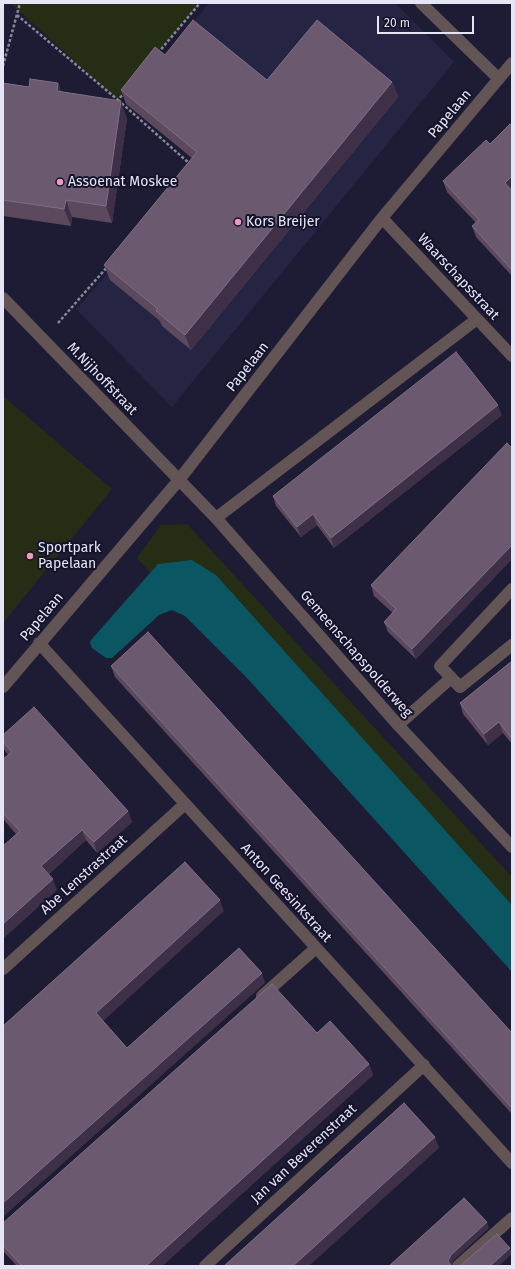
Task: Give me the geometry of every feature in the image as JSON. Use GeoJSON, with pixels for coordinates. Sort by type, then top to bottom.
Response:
{"type":"FeatureCollection","features":[{"type":"Feature","properties":{"kind":"street"},"geometry":{"type":"LineString","coordinates":[[421,3],[498,79]]}},
{"type":"Feature","properties":{"kind":"street","name":"Papelaan"},"geometry":{"type":"LineString","coordinates":[[3,687],[39,643],[180,480],[382,218],[512,63]]}},
{"type":"Feature","properties":{"kind":"street","name":"Waarschapsstraat"},"geometry":{"type":"LineString","coordinates":[[382,218],[512,356]]}},
{"type":"Feature","properties":{"kind":"street","name":"M.Nijhoffstraat"},"geometry":{"type":"LineString","coordinates":[[3,298],[180,480]]}},
{"type":"Feature","properties":{"kind":"street"},"geometry":{"type":"LineString","coordinates":[[216,518],[477,319]]}},
{"type":"Feature","properties":{"kind":"street","name":"Gemeenschapspolderweg"},"geometry":{"type":"LineString","coordinates":[[180,480],[216,518],[398,725],[512,847]]}},
{"type":"Feature","properties":{"kind":"street"},"geometry":{"type":"LineString","coordinates":[[512,589],[440,666],[460,687],[512,645]]}},
{"type":"Feature","properties":{"kind":"street","name":"Anton Geesinkstraat"},"geometry":{"type":"LineString","coordinates":[[39,643],[512,1162]]}},
{"type":"Feature","properties":{"kind":"street"},"geometry":{"type":"LineString","coordinates":[[398,725],[451,678]]}},
{"type":"Feature","properties":{"kind":"street","name":"Abe Lenstrastraat"},"geometry":{"type":"LineString","coordinates":[[3,969],[185,804]]}},
{"type":"Feature","properties":{"kind":"street"},"geometry":{"type":"LineString","coordinates":[[251,1006],[316,948]]}},
{"type":"Feature","properties":{"kind":"street","name":"Jan van Beverenstraat"},"geometry":{"type":"LineString","coordinates":[[206,1266],[424,1065]]}},
{"type":"Feature","properties":{"kind":"street"},"geometry":{"type":"LineString","coordinates":[[458,1266],[512,1218]]}},
{"type":"Feature","properties":{"kind":"path"},"geometry":{"type":"LineString","coordinates":[[3,66],[20,3]]}},
{"type":"Feature","properties":{"kind":"path"},"geometry":{"type":"LineString","coordinates":[[154,57],[200,3]]}},
{"type":"Feature","properties":{"kind":"path"},"geometry":{"type":"LineString","coordinates":[[17,15],[118,100],[191,165]]}},
{"type":"Feature","properties":{"kind":"path"},"geometry":{"type":"LineString","coordinates":[[118,100],[128,88]]}},
{"type":"Feature","properties":{"kind":"path"},"geometry":{"type":"LineString","coordinates":[[44,340],[110,264]]}},
{"type":"Feature","properties":{"kind":"shaded area"},"geometry":{"type":"Polygon","coordinates":[[[10,3],[200,3],[118,100],[10,3]]]}},
{"type":"Feature","properties":{"kind":"shaded area","name":"Kors Breijer"},"geometry":{"type":"Polygon","coordinates":[[[209,3],[395,3],[454,62],[172,407],[76,309],[201,166],[126,104],[209,3]]]}},
{"type":"Feature","properties":{"kind":"shaded area","name":"Sportpark Papelaan"},"geometry":{"type":"Polygon","coordinates":[[[3,396],[112,489],[3,623],[3,396]]]}},
{"type":"Feature","properties":{"kind":"shaded area"},"geometry":{"type":"Polygon","coordinates":[[[187,524],[512,877],[512,925],[241,670],[137,558],[161,525],[187,524]]]}},
{"type":"Feature","properties":{"kind":"shaded area"},"geometry":{"type":"Polygon","coordinates":[[[192,560],[216,575],[512,905],[512,972],[247,678],[185,616],[172,610],[159,615],[112,658],[106,658],[92,648],[90,643],[91,640],[158,564],[192,560]]]}},
{"type":"Feature","properties":{"kind":"building"},"geometry":{"type":"Polygon","coordinates":[[[193,20],[267,80],[317,20],[392,82],[185,335],[156,311],[158,309],[104,265],[197,152],[121,90],[155,47],[165,55],[193,20]]]}},
{"type":"Feature","properties":{"kind":"building","name":"Assoenat Moskee"},"geometry":{"type":"Polygon","coordinates":[[[30,79],[58,83],[57,91],[121,101],[106,206],[66,200],[64,209],[3,200],[3,83],[29,87],[30,79]]]}},
{"type":"Feature","properties":{"kind":"building"},"geometry":{"type":"Polygon","coordinates":[[[510,124],[512,126],[512,176],[505,183],[512,191],[512,270],[472,226],[479,220],[443,181],[486,140],[490,144],[510,124]]]}},
{"type":"Feature","properties":{"kind":"building"},"geometry":{"type":"Polygon","coordinates":[[[456,352],[498,405],[331,538],[313,514],[297,527],[273,496],[456,352]]]}},
{"type":"Feature","properties":{"kind":"building"},"geometry":{"type":"Polygon","coordinates":[[[507,443],[512,448],[512,545],[412,649],[384,622],[396,609],[371,585],[507,443]]]}},
{"type":"Feature","properties":{"kind":"building"},"geometry":{"type":"Polygon","coordinates":[[[148,632],[512,1033],[512,1108],[111,666],[148,632]]]}},
{"type":"Feature","properties":{"kind":"building"},"geometry":{"type":"Polygon","coordinates":[[[512,661],[512,739],[499,722],[484,734],[460,703],[512,661]]]}},
{"type":"Feature","properties":{"kind":"building"},"geometry":{"type":"Polygon","coordinates":[[[34,707],[128,811],[94,842],[82,830],[41,866],[53,879],[3,924],[3,846],[20,831],[3,813],[3,759],[12,752],[3,742],[3,735],[34,707]]]}},
{"type":"Feature","properties":{"kind":"building"},"geometry":{"type":"Polygon","coordinates":[[[185,862],[220,900],[96,1013],[127,1048],[239,948],[262,973],[3,1203],[3,1026],[185,862]]]}},
{"type":"Feature","properties":{"kind":"building"},"geometry":{"type":"Polygon","coordinates":[[[272,984],[317,1033],[330,1021],[369,1064],[146,1266],[22,1266],[3,1245],[3,1223],[272,984]]]}},
{"type":"Feature","properties":{"kind":"building"},"geometry":{"type":"Polygon","coordinates":[[[404,1103],[435,1137],[293,1266],[224,1266],[404,1103]]]}},
{"type":"Feature","properties":{"kind":"building"},"geometry":{"type":"Polygon","coordinates":[[[464,1198],[487,1222],[451,1255],[448,1261],[452,1266],[389,1266],[464,1198]]]}},
{"type":"Feature","properties":{"kind":"building"},"geometry":{"type":"Polygon","coordinates":[[[497,1234],[510,1248],[490,1266],[460,1266],[497,1234]]]}},
{"type":"Feature","properties":{"kind":"place","name":"Assoenat Moskee"},"geometry":{"type":"Point","coordinates":[60,182]}},
{"type":"Feature","properties":{"kind":"place","name":"Kors Breijer"},"geometry":{"type":"Point","coordinates":[238,222]}},
{"type":"Feature","properties":{"kind":"place","name":"Sportpark Papelaan"},"geometry":{"type":"Point","coordinates":[30,556]}}]}
